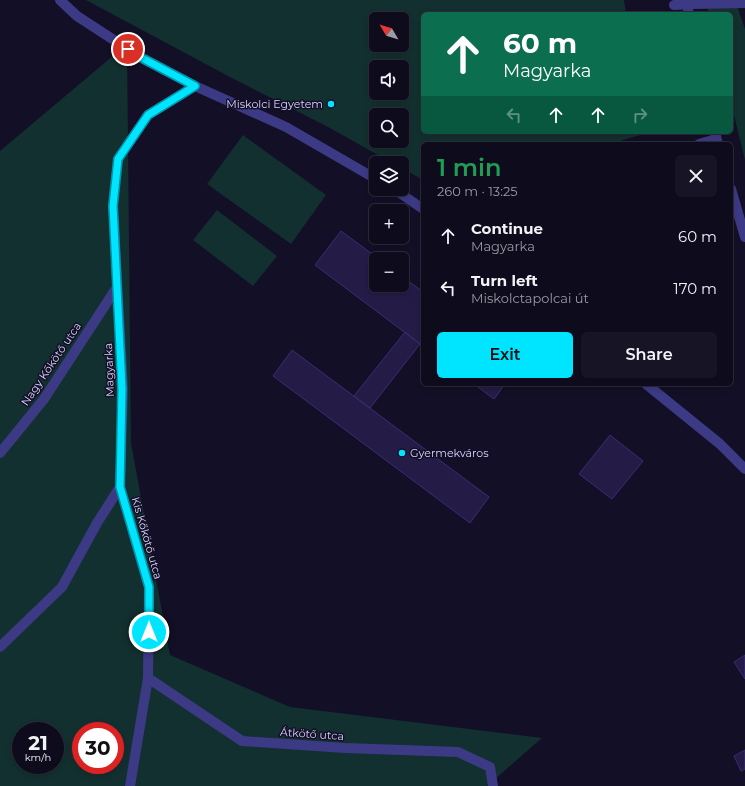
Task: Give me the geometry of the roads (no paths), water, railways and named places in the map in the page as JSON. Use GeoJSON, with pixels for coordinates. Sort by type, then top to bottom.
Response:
{"type":"FeatureCollection","features":[{"type":"Feature","properties":{"kind":"street"},"geometry":{"type":"LineString","coordinates":[[60,0],[77,16],[140,57],[195,86],[286,127],[369,175]]}},
{"type":"Feature","properties":{"kind":"street"},"geometry":{"type":"LineString","coordinates":[[734,0],[745,2]]}},
{"type":"Feature","properties":{"kind":"street"},"geometry":{"type":"LineString","coordinates":[[674,5],[689,6],[720,2],[745,2]]}},
{"type":"Feature","properties":{"kind":"street","name":"Magyarka"},"geometry":{"type":"LineString","coordinates":[[120,487],[122,389],[113,206],[118,159],[148,115],[195,86]]}},
{"type":"Feature","properties":{"kind":"street"},"geometry":{"type":"LineString","coordinates":[[704,142],[716,138]]}},
{"type":"Feature","properties":{"kind":"street"},"geometry":{"type":"LineString","coordinates":[[404,196],[421,208]]}},
{"type":"Feature","properties":{"kind":"street"},"geometry":{"type":"LineString","coordinates":[[733,196],[745,237]]}},
{"type":"Feature","properties":{"kind":"street","name":"Nagy Kőkötő utca"},"geometry":{"type":"LineString","coordinates":[[0,453],[44,399],[117,286]]}},
{"type":"Feature","properties":{"kind":"street"},"geometry":{"type":"LineString","coordinates":[[648,386],[720,444],[745,469]]}},
{"type":"Feature","properties":{"kind":"street"},"geometry":{"type":"LineString","coordinates":[[0,647],[62,587],[120,487]]}},
{"type":"Feature","properties":{"kind":"street","name":"Kis Kőkötő utca"},"geometry":{"type":"LineString","coordinates":[[120,487],[149,587],[148,678],[130,786]]}},
{"type":"Feature","properties":{"kind":"street","name":"Átkötő utca"},"geometry":{"type":"LineString","coordinates":[[148,678],[242,741],[345,748],[458,752],[490,767],[493,786]]}},
{"type":"Feature","properties":{"kind":"place","name":"Miskolci Egyetem"},"geometry":{"type":"Point","coordinates":[331,104]}},
{"type":"Feature","properties":{"kind":"place","name":"Gyermekváros"},"geometry":{"type":"Point","coordinates":[402,453]}}]}
